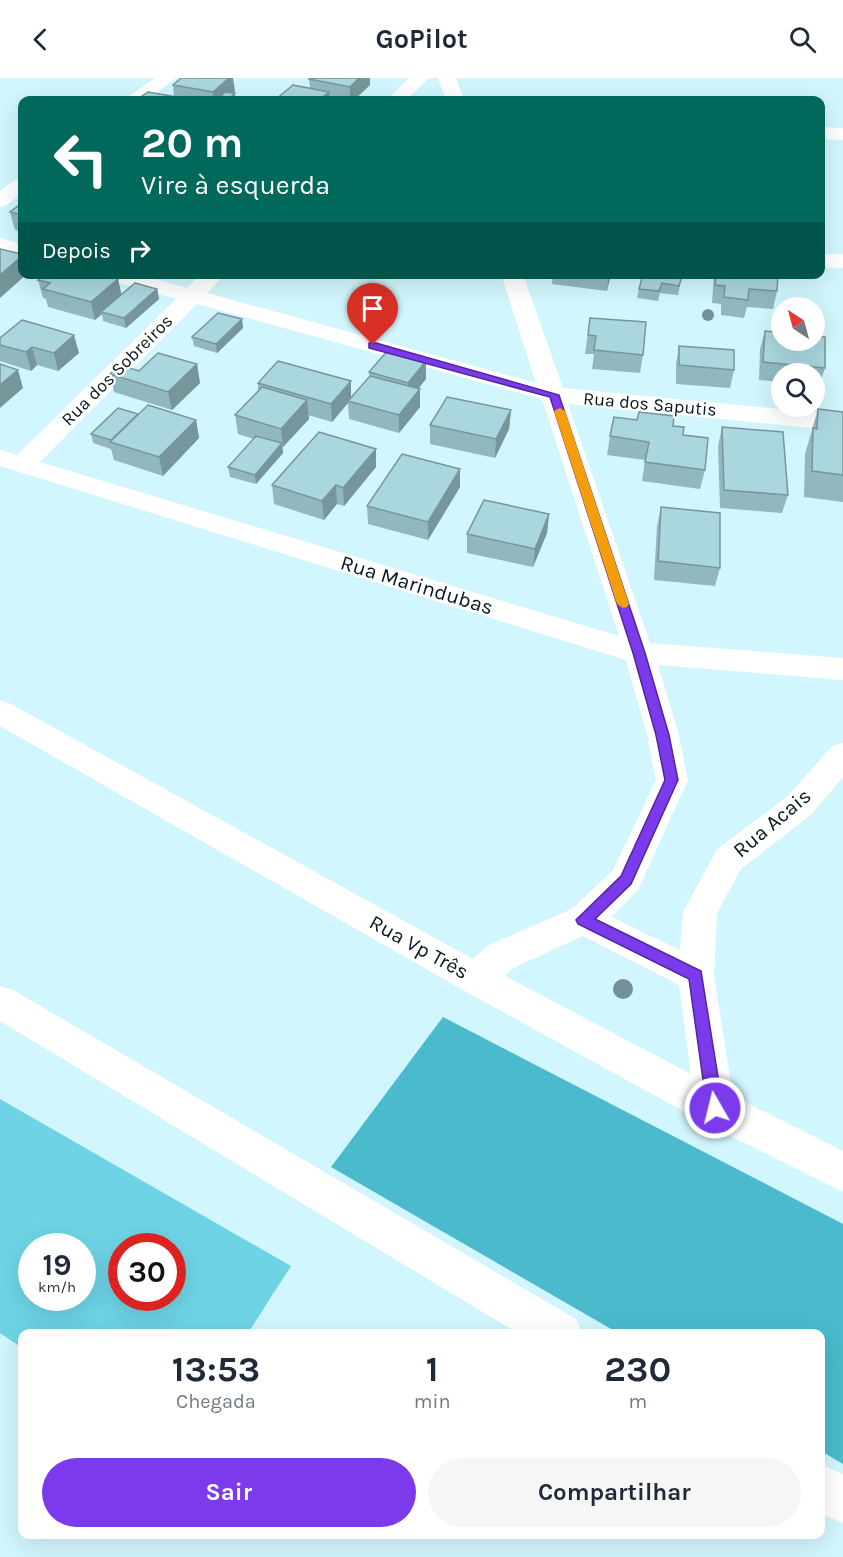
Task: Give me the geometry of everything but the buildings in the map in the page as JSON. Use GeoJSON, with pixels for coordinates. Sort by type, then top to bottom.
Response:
{"type":"FeatureCollection","features":[{"type":"Feature","properties":{"kind":"street"},"geometry":{"type":"LineString","coordinates":[[142,96],[167,78]]}},
{"type":"Feature","properties":{"kind":"street"},"geometry":{"type":"LineString","coordinates":[[400,96],[420,78]]}},
{"type":"Feature","properties":{"kind":"street"},"geometry":{"type":"LineString","coordinates":[[447,78],[454,96]]}},
{"type":"Feature","properties":{"kind":"street"},"geometry":{"type":"LineString","coordinates":[[825,133],[843,134]]}},
{"type":"Feature","properties":{"kind":"street"},"geometry":{"type":"LineString","coordinates":[[0,201],[18,187]]}},
{"type":"Feature","properties":{"kind":"street"},"geometry":{"type":"LineString","coordinates":[[0,244],[18,249]]}},
{"type":"Feature","properties":{"kind":"street"},"geometry":{"type":"LineString","coordinates":[[825,260],[843,261]]}},
{"type":"Feature","properties":{"kind":"street","name":"Rua dos Saputis"},"geometry":{"type":"LineString","coordinates":[[130,279],[554,395],[843,423]]}},
{"type":"Feature","properties":{"kind":"street","name":"Rua dos Sobreiros"},"geometry":{"type":"LineString","coordinates":[[11,462],[208,279]]}},
{"type":"Feature","properties":{"kind":"street"},"geometry":{"type":"LineString","coordinates":[[477,979],[500,957],[584,920],[626,880],[672,780],[663,735],[639,653],[514,279]]}},
{"type":"Feature","properties":{"kind":"street","name":"Rua Marindubas"},"geometry":{"type":"LineString","coordinates":[[11,462],[639,653],[843,669]]}},
{"type":"Feature","properties":{"kind":"street","name":"Rua Vp Três"},"geometry":{"type":"LineString","coordinates":[[0,712],[477,979],[715,1108],[843,1172]]}},
{"type":"Feature","properties":{"kind":"street","name":"Rua Acais"},"geometry":{"type":"LineString","coordinates":[[715,1108],[696,976],[700,912],[729,859],[800,805],[843,755]]}},
{"type":"Feature","properties":{"kind":"street"},"geometry":{"type":"LineString","coordinates":[[584,920],[696,976]]}},
{"type":"Feature","properties":{"kind":"street"},"geometry":{"type":"LineString","coordinates":[[0,1002],[553,1329]]}},
{"type":"Feature","properties":{"kind":"street"},"geometry":{"type":"LineString","coordinates":[[825,1490],[843,1500]]}},
{"type":"Feature","properties":{"kind":"shaded area"},"geometry":{"type":"Polygon","coordinates":[[[443,1017],[843,1224],[843,1464],[825,1453],[825,1329],[611,1329],[331,1167],[443,1017]]]}},
{"type":"Feature","properties":{"kind":"shaded area"},"geometry":{"type":"Polygon","coordinates":[[[0,1099],[291,1266],[251,1329],[18,1329],[18,1345],[0,1333],[0,1099]]]}},
{"type":"Feature","properties":{"kind":"slow traffic"},"geometry":{"type":"LineString","coordinates":[[560,411],[623,604]]}},
{"type":"Feature","properties":{"kind":"route"},"geometry":{"type":"LineString","coordinates":[[373,345],[554,395],[639,653],[663,735],[672,780],[626,880],[584,920],[696,976],[715,1108]]}}]}
